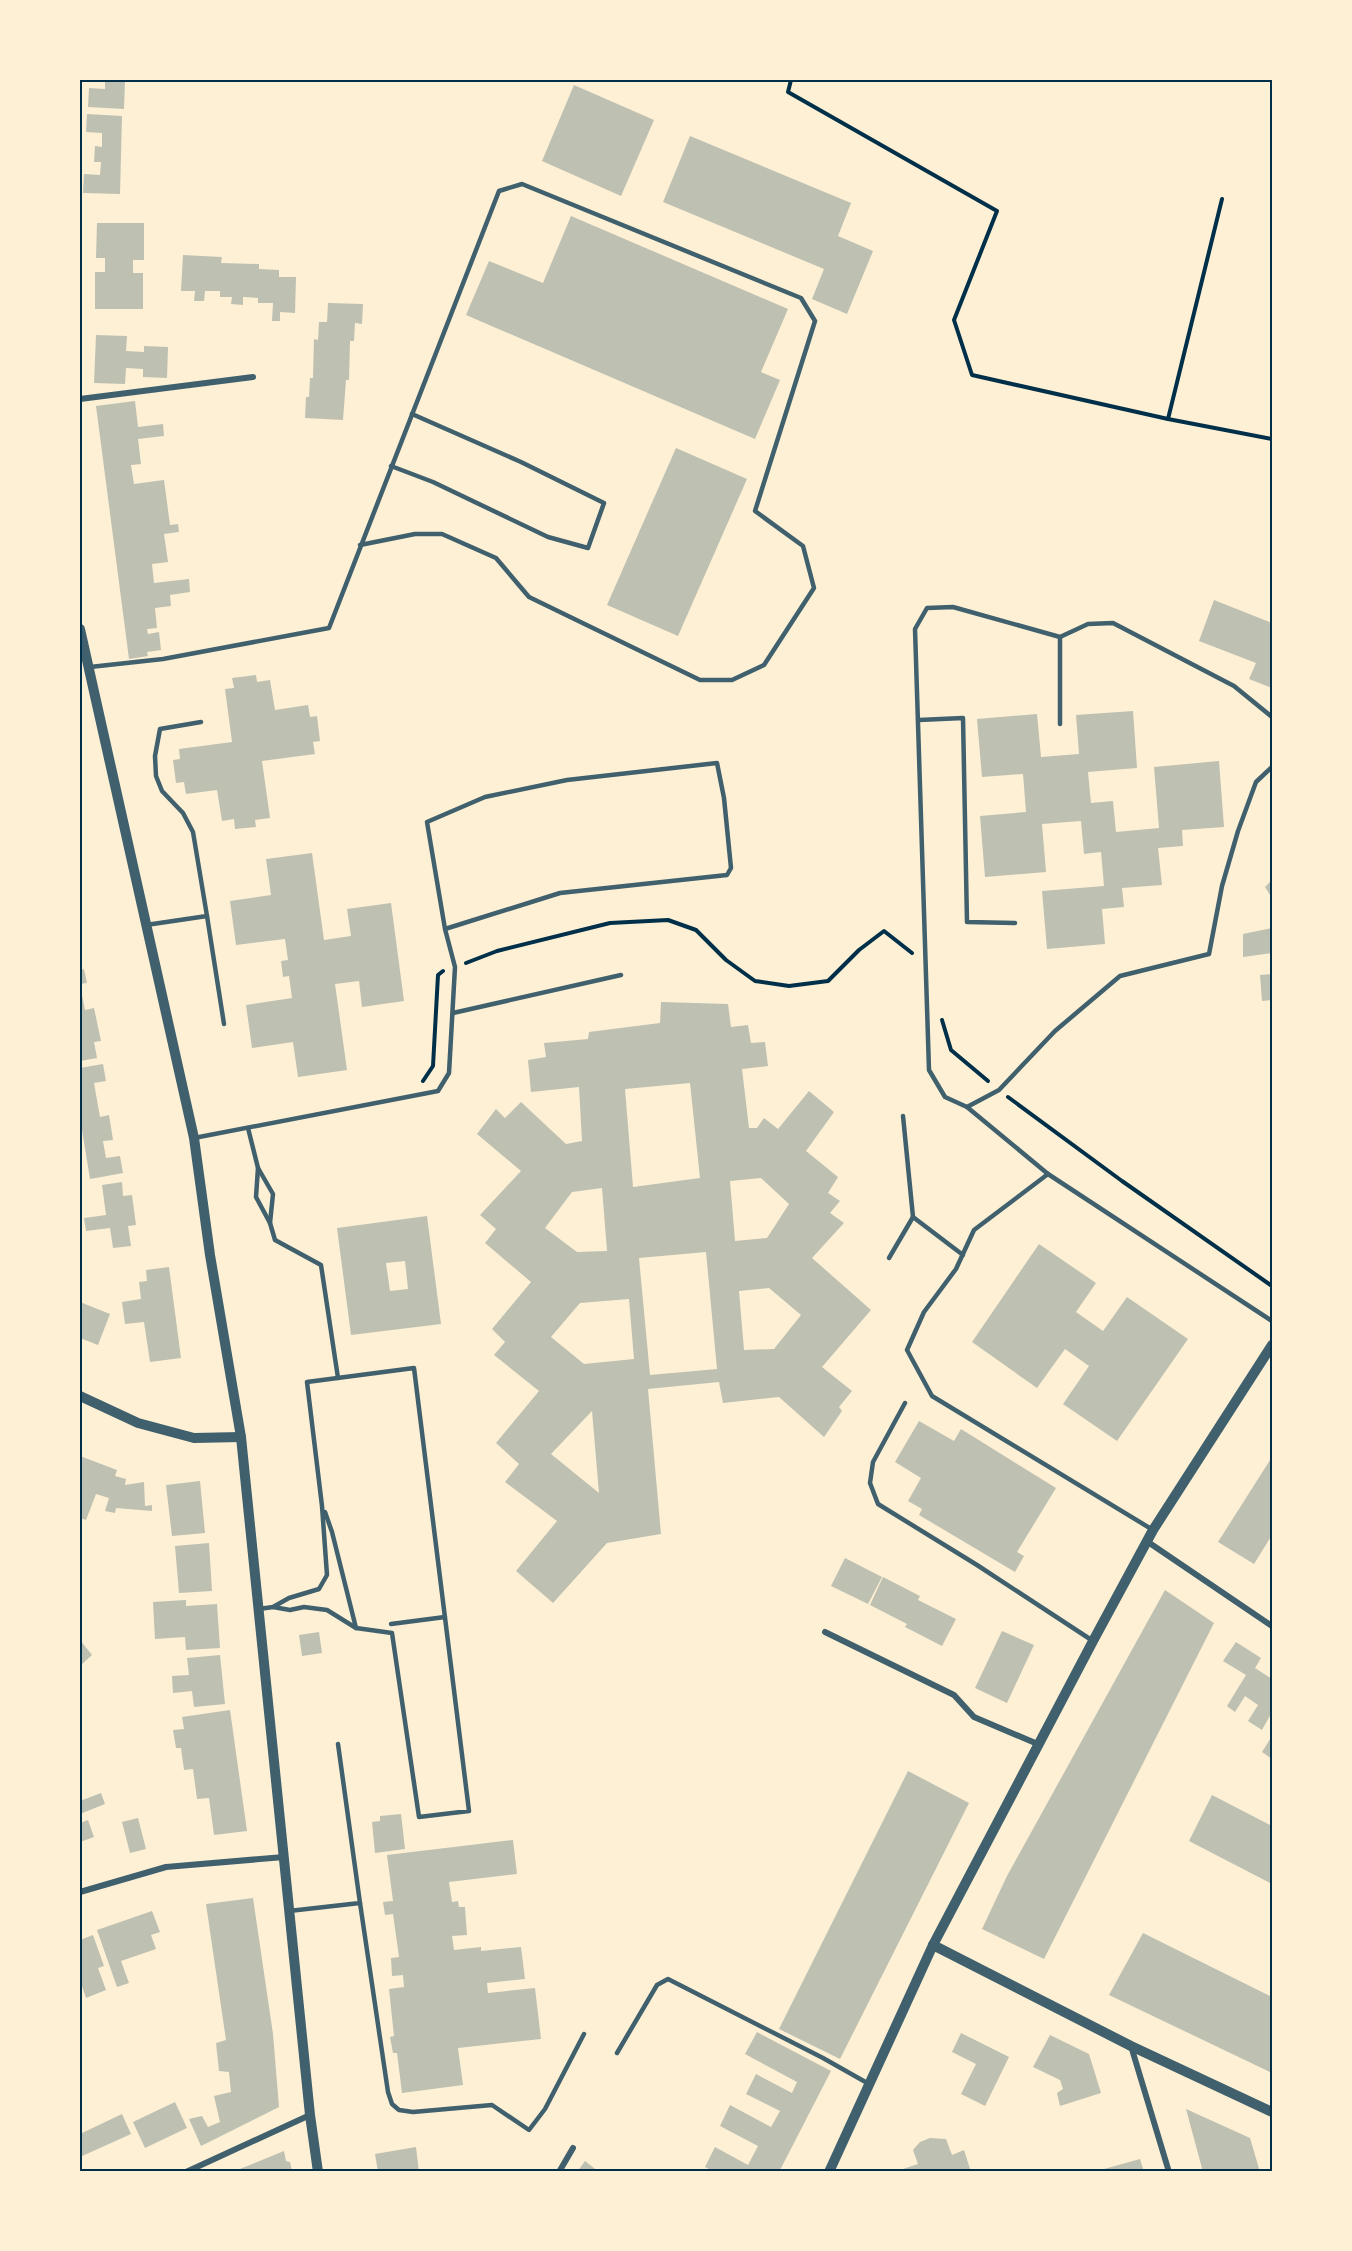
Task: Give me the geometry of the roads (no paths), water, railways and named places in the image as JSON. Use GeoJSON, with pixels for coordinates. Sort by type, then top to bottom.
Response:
{"type":"FeatureCollection","features":[{"type":"Feature","properties":{"kind":"street"},"geometry":{"type":"LineString","coordinates":[[80,399],[253,377]]}},
{"type":"Feature","properties":{"kind":"street"},"geometry":{"type":"LineString","coordinates":[[80,629],[194,1138],[210,1255],[241,1437],[309,2115],[318,2172]]}},
{"type":"Feature","properties":{"kind":"street"},"geometry":{"type":"LineString","coordinates":[[829,2172],[933,1945],[1153,1530],[1272,1345]]}},
{"type":"Feature","properties":{"kind":"street"},"geometry":{"type":"LineString","coordinates":[[80,1396],[138,1423],[194,1438],[241,1437]]}},
{"type":"Feature","properties":{"kind":"street"},"geometry":{"type":"LineString","coordinates":[[1148,1542],[1272,1626]]}},
{"type":"Feature","properties":{"kind":"street"},"geometry":{"type":"LineString","coordinates":[[825,1632],[954,1695],[974,1717],[1040,1745]]}},
{"type":"Feature","properties":{"kind":"street"},"geometry":{"type":"LineString","coordinates":[[80,1892],[166,1867],[284,1857]]}},
{"type":"Feature","properties":{"kind":"street"},"geometry":{"type":"LineString","coordinates":[[933,1945],[1131,2046],[1272,2112]]}},
{"type":"Feature","properties":{"kind":"street"},"geometry":{"type":"LineString","coordinates":[[1131,2046],[1169,2172]]}},
{"type":"Feature","properties":{"kind":"street"},"geometry":{"type":"LineString","coordinates":[[186,2172],[309,2115]]}},
{"type":"Feature","properties":{"kind":"street"},"geometry":{"type":"LineString","coordinates":[[559,2172],[573,2148]]}},
{"type":"Feature","properties":{"kind":"lane"},"geometry":{"type":"LineString","coordinates":[[87,668],[163,659],[329,628],[360,545],[499,191],[522,184],[801,298],[815,321],[756,511],[803,546],[814,588],[764,665],[732,680],[700,680],[529,597],[496,558],[442,534],[415,534],[360,545]]}},
{"type":"Feature","properties":{"kind":"lane"},"geometry":{"type":"LineString","coordinates":[[392,466],[433,482],[548,537],[588,548],[604,503],[453,430],[412,414]]}},
{"type":"Feature","properties":{"kind":"lane"},"geometry":{"type":"LineString","coordinates":[[1272,717],[1234,686],[1113,623],[1088,624],[1060,637],[953,607],[927,608],[915,629],[929,1070],[945,1097],[967,1107],[1048,1174],[1272,1321]]}},
{"type":"Feature","properties":{"kind":"lane"},"geometry":{"type":"LineString","coordinates":[[1060,637],[1060,724]]}},
{"type":"Feature","properties":{"kind":"lane"},"geometry":{"type":"LineString","coordinates":[[919,720],[963,718],[967,922],[1015,923]]}},
{"type":"Feature","properties":{"kind":"lane"},"geometry":{"type":"LineString","coordinates":[[201,722],[160,729],[154,766],[162,791],[183,813],[194,832],[224,1024]]}},
{"type":"Feature","properties":{"kind":"lane"},"geometry":{"type":"LineString","coordinates":[[194,1138],[438,1091],[449,1073],[455,967],[445,929],[427,822],[485,797],[567,780],[717,763],[724,798],[731,868],[727,875],[560,893],[445,929]]}},
{"type":"Feature","properties":{"kind":"lane"},"geometry":{"type":"LineString","coordinates":[[967,1107],[999,1090],[1055,1031],[1120,976],[1209,954],[1222,886],[1238,831],[1256,782],[1272,767]]}},
{"type":"Feature","properties":{"kind":"lane"},"geometry":{"type":"LineString","coordinates":[[146,924],[207,916]]}},
{"type":"Feature","properties":{"kind":"lane"},"geometry":{"type":"LineString","coordinates":[[453,1013],[621,975]]}},
{"type":"Feature","properties":{"kind":"lane"},"geometry":{"type":"LineString","coordinates":[[889,1258],[913,1217],[903,1116]]}},
{"type":"Feature","properties":{"kind":"lane"},"geometry":{"type":"LineString","coordinates":[[248,1128],[258,1168],[273,1194],[270,1223]]}},
{"type":"Feature","properties":{"kind":"lane"},"geometry":{"type":"LineString","coordinates":[[258,1168],[256,1197],[270,1223],[275,1240],[321,1265],[338,1378]]}},
{"type":"Feature","properties":{"kind":"lane"},"geometry":{"type":"LineString","coordinates":[[1048,1174],[974,1230],[956,1269],[924,1312],[907,1350],[932,1396],[1153,1530]]}},
{"type":"Feature","properties":{"kind":"lane"},"geometry":{"type":"LineString","coordinates":[[913,1217],[963,1255]]}},
{"type":"Feature","properties":{"kind":"lane"},"geometry":{"type":"LineString","coordinates":[[259,1609],[273,1607],[290,1610],[304,1607],[327,1610],[356,1628],[393,1633],[419,1817],[469,1811],[414,1368],[307,1382],[322,1506],[327,1575],[319,1588],[289,1598],[273,1607]]}},
{"type":"Feature","properties":{"kind":"lane"},"geometry":{"type":"LineString","coordinates":[[905,1403],[873,1462],[870,1483],[878,1504],[1094,1641]]}},
{"type":"Feature","properties":{"kind":"lane"},"geometry":{"type":"LineString","coordinates":[[322,1506],[332,1532],[356,1628]]}},
{"type":"Feature","properties":{"kind":"lane"},"geometry":{"type":"LineString","coordinates":[[391,1624],[446,1617]]}},
{"type":"Feature","properties":{"kind":"lane"},"geometry":{"type":"LineString","coordinates":[[338,1744],[388,2092],[392,2104],[399,2110],[413,2112],[492,2105],[529,2130],[545,2109],[584,2034]]}},
{"type":"Feature","properties":{"kind":"lane"},"geometry":{"type":"LineString","coordinates":[[289,1911],[360,1903]]}},
{"type":"Feature","properties":{"kind":"lane"},"geometry":{"type":"LineString","coordinates":[[617,2053],[657,1984],[668,1979],[869,2084]]}}]}
